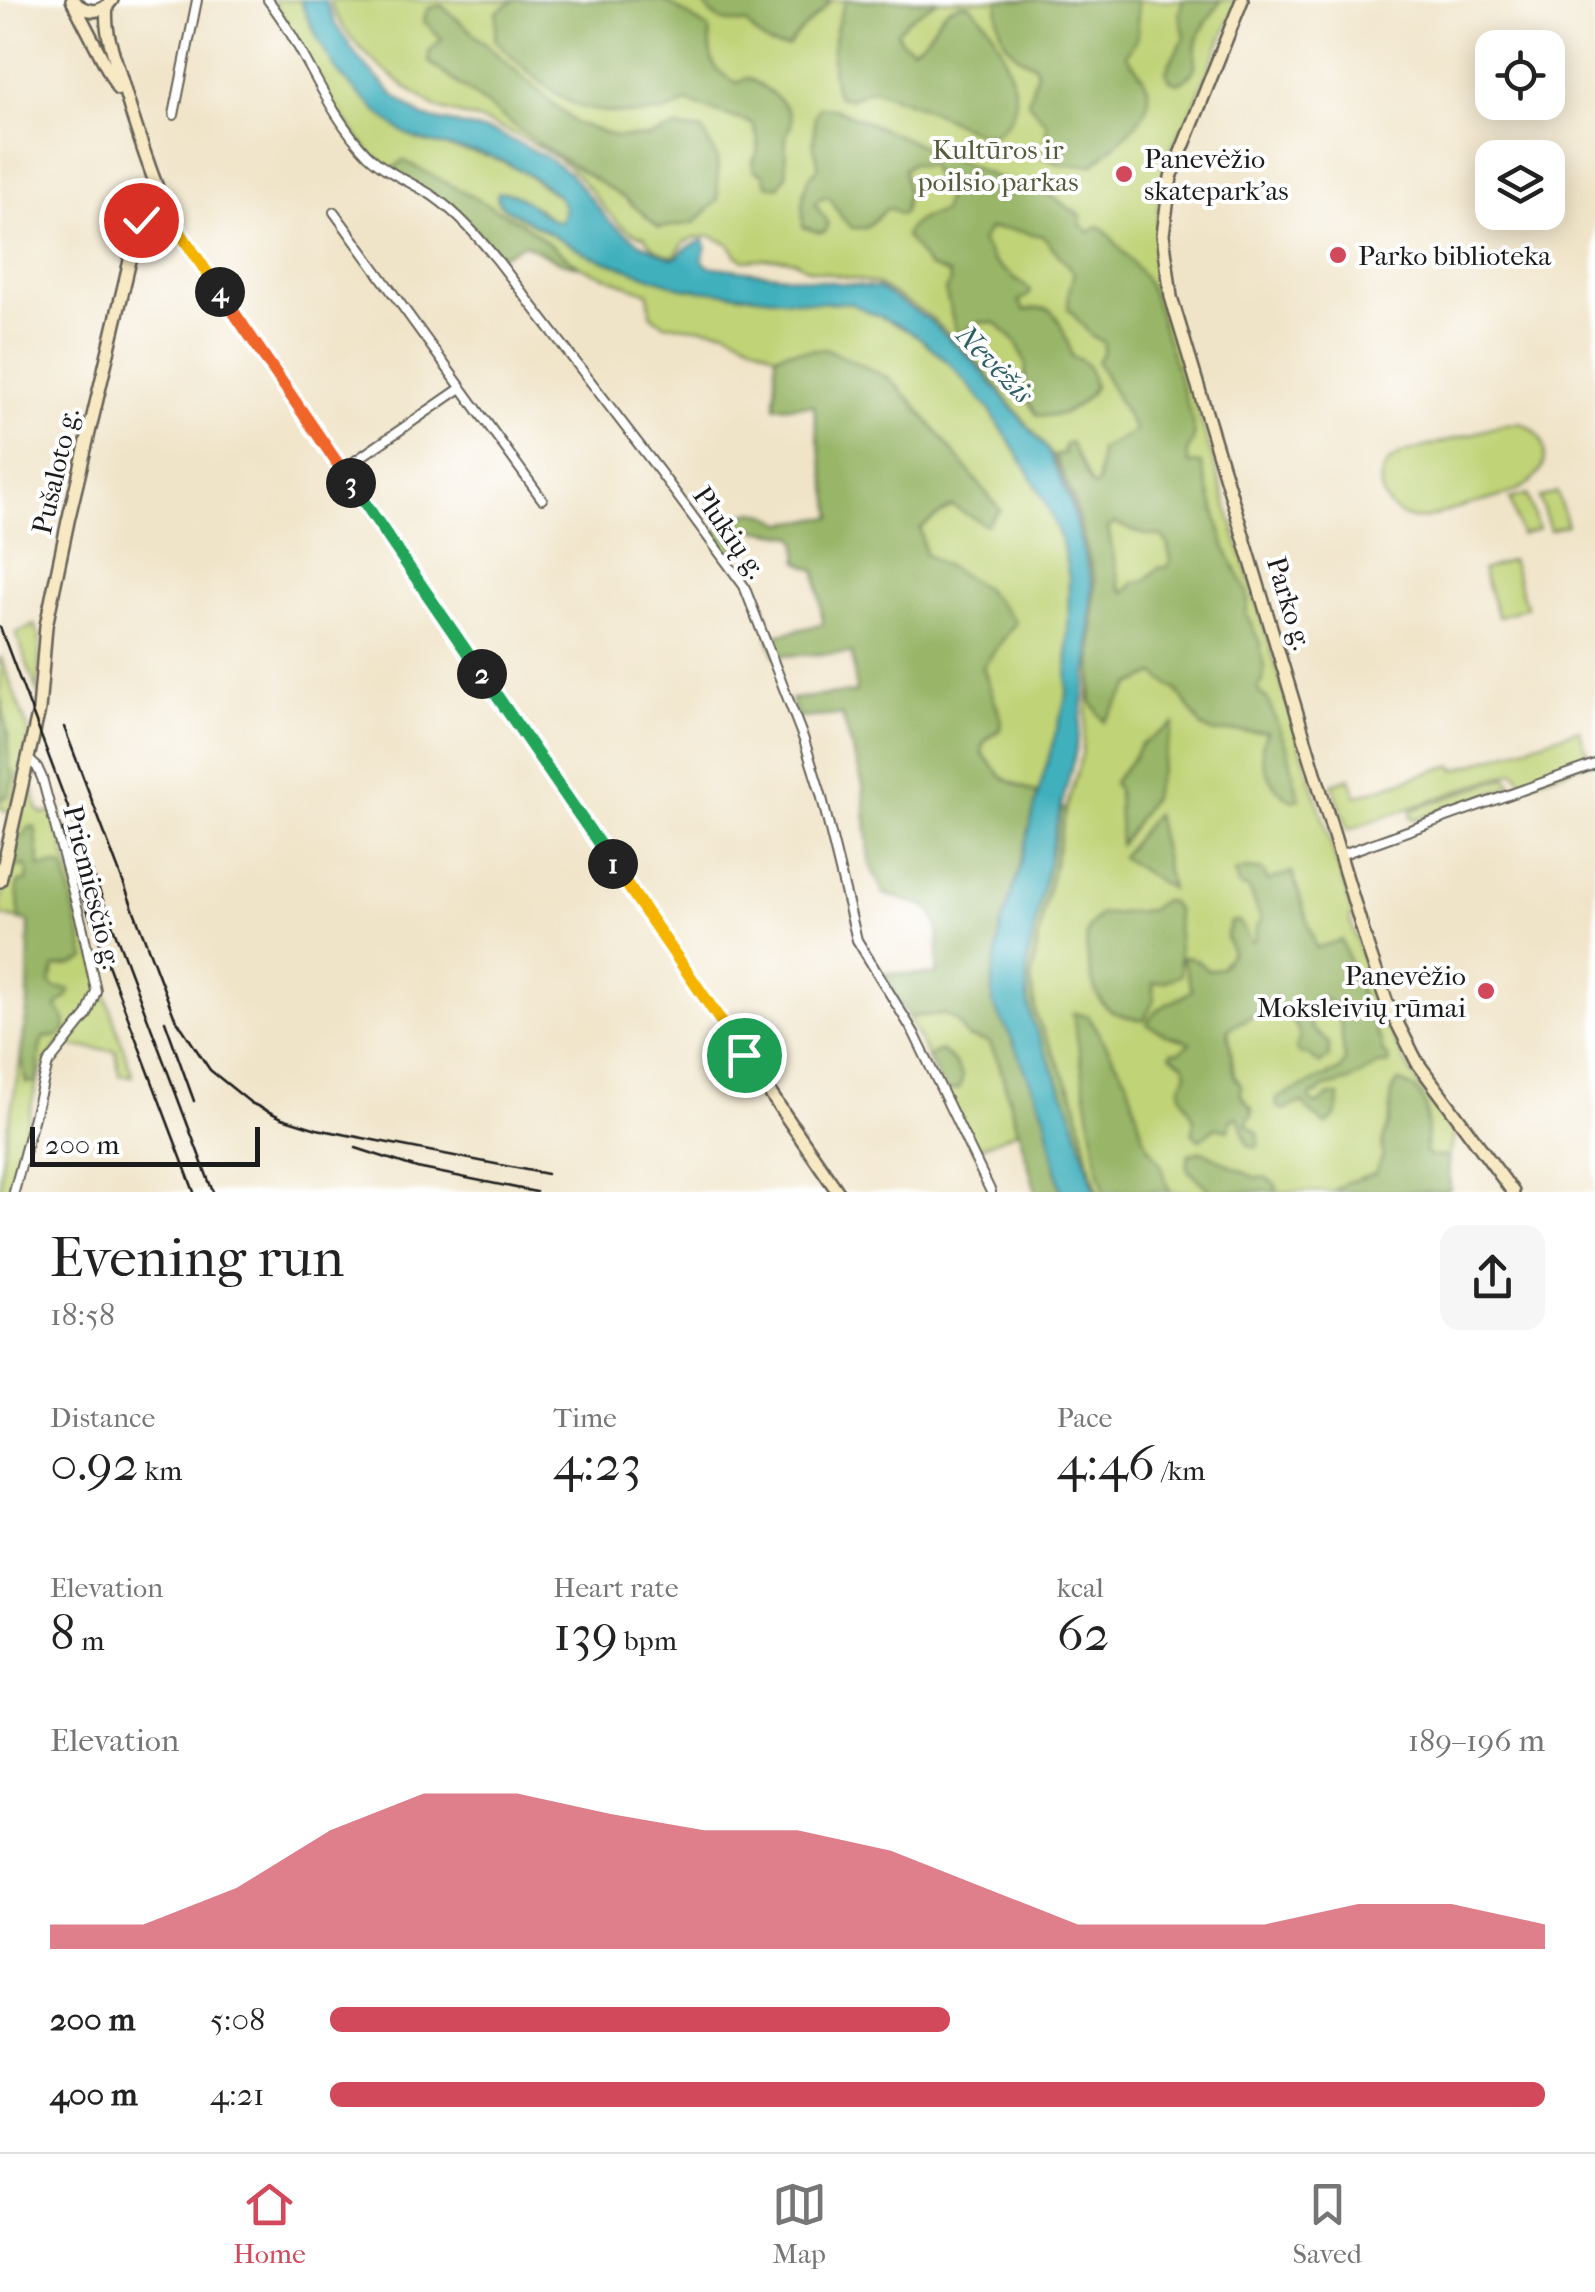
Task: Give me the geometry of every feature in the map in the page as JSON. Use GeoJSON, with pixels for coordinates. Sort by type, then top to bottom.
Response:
{"type":"FeatureCollection","features":[{"type":"Feature","properties":{"kind":"main road"},"geometry":{"type":"LineString","coordinates":[[72,0],[90,11],[110,3]]}},
{"type":"Feature","properties":{"kind":"main road"},"geometry":{"type":"LineString","coordinates":[[72,0],[126,102]]}},
{"type":"Feature","properties":{"kind":"main road","name":"Parko g."},"geometry":{"type":"LineString","coordinates":[[1242,0],[1176,162],[1166,206],[1164,258],[1174,310],[1378,977],[1406,1043],[1513,1192]]}},
{"type":"Feature","properties":{"kind":"main road"},"geometry":{"type":"LineString","coordinates":[[110,3],[105,23],[126,102],[175,226],[838,1192]]}},
{"type":"Feature","properties":{"kind":"main road","name":"Pušaloto g."},"geometry":{"type":"LineString","coordinates":[[0,881],[39,710],[46,626],[68,521],[137,231],[147,211],[163,202]]}},
{"type":"Feature","properties":{"kind":"street"},"geometry":{"type":"LineString","coordinates":[[174,115],[197,0]]}},
{"type":"Feature","properties":{"kind":"street","name":"Plukių g."},"geometry":{"type":"LineString","coordinates":[[268,0],[357,142],[370,158],[431,195],[470,228],[744,586],[804,740],[857,940],[914,1033],[991,1192]]}},
{"type":"Feature","properties":{"kind":"street"},"geometry":{"type":"LineString","coordinates":[[334,212],[542,500]]}},
{"type":"Feature","properties":{"kind":"street"},"geometry":{"type":"LineString","coordinates":[[342,470],[461,388]]}},
{"type":"Feature","properties":{"kind":"street","name":"Priemiesčio g."},"geometry":{"type":"LineString","coordinates":[[14,1192],[48,1064],[87,1015],[96,991],[42,778],[28,760]]}},
{"type":"Feature","properties":{"kind":"street"},"geometry":{"type":"LineString","coordinates":[[1340,855],[1595,764]]}},
{"type":"Feature","properties":{"kind":"green space"},"geometry":{"type":"Polygon","coordinates":[[[273,0],[300,0],[311,27],[417,140],[491,157],[520,170],[557,196],[564,206],[561,222],[529,205],[498,202],[589,255],[682,288],[849,303],[919,337],[951,365],[989,409],[1024,464],[1062,542],[1069,577],[1067,695],[1038,794],[1003,778],[982,753],[984,742],[1000,730],[1000,713],[983,667],[983,587],[925,554],[920,528],[952,505],[999,510],[912,401],[887,377],[788,351],[776,355],[726,330],[665,324],[651,316],[648,293],[580,267],[522,223],[392,170],[372,155],[337,110],[273,0]]]}},
{"type":"Feature","properties":{"kind":"green space","name":"Kultūros ir poilsio parkas"},"geometry":{"type":"Polygon","coordinates":[[[329,0],[1238,0],[1190,115],[1177,136],[1162,183],[1157,231],[1165,304],[1368,976],[1403,1059],[1456,1132],[1448,1156],[1450,1189],[1098,1192],[1077,1103],[1036,1016],[1031,980],[1066,810],[1082,754],[1091,676],[1093,584],[1071,498],[1052,455],[977,361],[929,316],[877,284],[808,269],[779,258],[744,260],[729,244],[711,236],[684,242],[675,256],[662,252],[644,236],[623,226],[576,174],[546,152],[502,129],[439,109],[403,84],[354,41],[329,0]]]}},
{"type":"Feature","properties":{"kind":"green space"},"geometry":{"type":"Polygon","coordinates":[[[514,0],[664,0],[709,29],[711,56],[721,73],[738,83],[747,78],[753,81],[788,110],[791,125],[786,142],[787,175],[778,187],[767,185],[763,174],[754,170],[752,162],[758,144],[753,124],[687,102],[662,112],[622,114],[581,107],[559,96],[495,40],[497,12],[514,0]]]}},
{"type":"Feature","properties":{"kind":"green space"},"geometry":{"type":"Polygon","coordinates":[[[704,0],[830,2],[788,47],[780,47],[769,44],[746,23],[719,19],[704,0]]]}},
{"type":"Feature","properties":{"kind":"green space"},"geometry":{"type":"Polygon","coordinates":[[[846,0],[938,0],[897,32],[901,41],[912,48],[927,37],[942,14],[969,4],[992,30],[1006,60],[1015,102],[1009,120],[995,134],[980,134],[873,89],[849,99],[838,97],[832,72],[833,48],[846,0]]]}},
{"type":"Feature","properties":{"kind":"green space"},"geometry":{"type":"Polygon","coordinates":[[[998,0],[1137,0],[1138,37],[1126,55],[1147,86],[1147,106],[1127,134],[1093,165],[1062,165],[1044,158],[1047,124],[1028,102],[1037,72],[1034,64],[1016,54],[1004,39],[998,0]]]}},
{"type":"Feature","properties":{"kind":"green space"},"geometry":{"type":"Polygon","coordinates":[[[1183,0],[1221,0],[1199,35],[1192,73],[1178,83],[1166,73],[1185,37],[1179,13],[1183,0]]]}},
{"type":"Feature","properties":{"kind":"green space"},"geometry":{"type":"Polygon","coordinates":[[[441,5],[575,123],[617,137],[648,137],[675,128],[703,131],[717,159],[718,200],[694,223],[659,228],[627,200],[539,144],[429,62],[429,52],[442,39],[424,21],[427,9],[441,5]]]}},
{"type":"Feature","properties":{"kind":"green space"},"geometry":{"type":"Polygon","coordinates":[[[819,107],[836,109],[1016,186],[1047,194],[1081,216],[1080,224],[1089,232],[1099,226],[1105,230],[1143,276],[1153,295],[1193,423],[1194,438],[1187,451],[1189,464],[1201,463],[1226,549],[1247,592],[1246,613],[1260,643],[1264,667],[1263,682],[1258,687],[1267,698],[1288,750],[1299,799],[1286,797],[1267,772],[1262,749],[1267,732],[1215,733],[1202,727],[1177,691],[1155,674],[1131,685],[1104,722],[1091,701],[1095,580],[1073,498],[1055,456],[1064,453],[1064,446],[1070,442],[1093,487],[1098,484],[1100,450],[1135,431],[1097,361],[1104,342],[1092,337],[1068,308],[1074,273],[1043,236],[989,229],[981,241],[995,263],[1030,290],[1019,301],[1024,310],[1050,310],[1061,325],[1072,357],[1086,364],[1090,372],[1094,387],[1077,406],[1055,415],[1037,415],[1024,395],[1026,365],[1017,343],[996,323],[980,322],[957,336],[945,290],[950,283],[949,274],[929,267],[905,236],[915,223],[942,212],[946,198],[929,165],[912,163],[904,169],[907,193],[900,215],[886,209],[866,228],[852,228],[830,198],[823,197],[815,203],[826,220],[826,231],[803,227],[805,187],[818,168],[814,118],[819,107]],[[1115,523],[1108,528],[1120,588],[1125,592],[1171,561],[1161,536],[1115,523]]]}},
{"type":"Feature","properties":{"kind":"green space"},"geometry":{"type":"Polygon","coordinates":[[[403,160],[522,223],[580,267],[524,244],[499,257],[459,214],[392,170],[403,160]]]}},
{"type":"Feature","properties":{"kind":"green space"},"geometry":{"type":"Polygon","coordinates":[[[827,349],[887,377],[912,401],[1000,510],[986,525],[952,506],[920,528],[925,554],[983,587],[1016,622],[983,667],[1002,722],[1000,729],[984,742],[982,753],[1003,778],[1038,794],[1001,926],[993,1003],[1045,1115],[1061,1192],[1036,1192],[999,1063],[989,1042],[967,1037],[957,1021],[944,1014],[908,1017],[881,973],[937,975],[938,928],[925,906],[884,894],[870,865],[863,785],[842,715],[798,718],[791,699],[856,692],[852,653],[775,656],[768,637],[823,624],[816,571],[799,562],[793,536],[750,529],[739,537],[730,558],[711,534],[738,516],[754,512],[783,523],[833,517],[814,405],[775,407],[776,355],[827,349]]]}},
{"type":"Feature","properties":{"kind":"green space"},"geometry":{"type":"Polygon","coordinates":[[[1520,423],[1541,440],[1543,464],[1537,476],[1514,492],[1424,519],[1402,516],[1382,493],[1382,474],[1396,457],[1520,423]]]}},
{"type":"Feature","properties":{"kind":"green space"},"geometry":{"type":"Polygon","coordinates":[[[1557,492],[1567,525],[1550,530],[1539,498],[1557,492]]]}},
{"type":"Feature","properties":{"kind":"green space"},"geometry":{"type":"Polygon","coordinates":[[[1527,494],[1538,529],[1521,535],[1510,499],[1527,494]]]}},
{"type":"Feature","properties":{"kind":"green space"},"geometry":{"type":"Polygon","coordinates":[[[1511,560],[1527,607],[1498,617],[1482,570],[1511,560]]]}},
{"type":"Feature","properties":{"kind":"green space"},"geometry":{"type":"Polygon","coordinates":[[[35,625],[40,639],[38,694],[16,633],[35,625]]]}},
{"type":"Feature","properties":{"kind":"green space"},"geometry":{"type":"Polygon","coordinates":[[[0,656],[30,734],[11,813],[0,808],[0,800],[8,795],[8,736],[0,697],[0,656]]]}},
{"type":"Feature","properties":{"kind":"green space"},"geometry":{"type":"Polygon","coordinates":[[[0,697],[9,766],[14,775],[8,795],[0,800],[0,697]]]}},
{"type":"Feature","properties":{"kind":"green space"},"geometry":{"type":"Polygon","coordinates":[[[1174,724],[1152,798],[1120,845],[1118,792],[1113,782],[1140,745],[1174,724]]]}},
{"type":"Feature","properties":{"kind":"green space"},"geometry":{"type":"Polygon","coordinates":[[[1579,729],[1590,762],[1524,784],[1515,771],[1348,830],[1332,784],[1350,778],[1356,796],[1452,765],[1455,770],[1579,729]]]}},
{"type":"Feature","properties":{"kind":"green space"},"geometry":{"type":"Polygon","coordinates":[[[1507,777],[1509,787],[1420,818],[1410,816],[1412,810],[1507,777]]]}},
{"type":"Feature","properties":{"kind":"green space"},"geometry":{"type":"Polygon","coordinates":[[[30,778],[38,810],[43,814],[54,812],[133,1076],[119,1075],[116,1051],[58,1045],[37,1083],[10,1192],[0,1192],[2,1158],[21,1054],[26,1082],[44,1038],[53,1037],[60,1015],[57,1007],[68,989],[49,983],[55,967],[72,965],[39,856],[25,864],[28,882],[17,887],[20,920],[0,915],[30,778]]]}},
{"type":"Feature","properties":{"kind":"green space"},"geometry":{"type":"Polygon","coordinates":[[[1062,808],[1066,810],[1031,980],[1036,1016],[1077,1103],[1098,1192],[1071,1110],[1032,1021],[1027,997],[1027,962],[1062,808]]]}},
{"type":"Feature","properties":{"kind":"green space"},"geometry":{"type":"Polygon","coordinates":[[[1155,814],[1171,889],[1121,857],[1155,814]]]}},
{"type":"Feature","properties":{"kind":"green space"},"geometry":{"type":"Polygon","coordinates":[[[29,827],[35,827],[40,867],[64,867],[86,959],[55,967],[50,983],[70,993],[57,1007],[66,1030],[59,1036],[43,1038],[37,1083],[26,1082],[21,1054],[28,1004],[29,922],[20,920],[17,887],[19,882],[27,881],[28,870],[25,865],[16,865],[17,840],[29,827]]]}},
{"type":"Feature","properties":{"kind":"green space"},"geometry":{"type":"Polygon","coordinates":[[[1246,869],[1263,871],[1268,881],[1292,872],[1316,948],[1341,940],[1351,977],[1359,987],[1389,1064],[1378,1065],[1312,1094],[1313,1104],[1330,1095],[1339,1096],[1337,1113],[1326,1125],[1302,1102],[1284,1110],[1277,1107],[1277,1098],[1340,1070],[1345,1061],[1338,1006],[1313,998],[1311,1028],[1329,1043],[1329,1057],[1320,1064],[1298,1053],[1298,1030],[1284,1007],[1233,1026],[1228,1030],[1234,1075],[1241,1085],[1241,1095],[1252,1109],[1247,1125],[1258,1133],[1256,1148],[1248,1145],[1238,1117],[1231,1119],[1229,1130],[1216,1127],[1199,1140],[1192,1133],[1193,1116],[1180,1089],[1187,1072],[1184,1064],[1170,1055],[1191,1042],[1147,1024],[1161,1008],[1192,990],[1182,957],[1196,960],[1207,970],[1220,968],[1232,952],[1226,937],[1231,922],[1239,921],[1251,942],[1255,939],[1261,919],[1249,889],[1239,886],[1234,873],[1246,869]]]}},
{"type":"Feature","properties":{"kind":"green space"},"geometry":{"type":"Polygon","coordinates":[[[1163,901],[1176,909],[1181,975],[1153,983],[1154,1000],[1144,1020],[1119,1015],[1101,1001],[1093,981],[1087,946],[1089,928],[1099,915],[1150,910],[1163,901]]]}},
{"type":"Feature","properties":{"kind":"green space"},"geometry":{"type":"Polygon","coordinates":[[[1073,1013],[1088,1016],[1127,1079],[1144,1139],[1160,1163],[1170,1192],[1105,1192],[1073,1013]]]}},
{"type":"Feature","properties":{"kind":"green space"},"geometry":{"type":"Polygon","coordinates":[[[943,1014],[956,1021],[967,1037],[988,1042],[999,1063],[1017,1131],[974,1150],[908,1017],[943,1014]]]}},
{"type":"Feature","properties":{"kind":"green space"},"geometry":{"type":"Polygon","coordinates":[[[941,1050],[963,1077],[959,1089],[944,1091],[928,1058],[941,1050]]]}},
{"type":"Feature","properties":{"kind":"green space"},"geometry":{"type":"Polygon","coordinates":[[[1398,1082],[1410,1086],[1423,1100],[1426,1152],[1429,1157],[1448,1156],[1450,1189],[1333,1192],[1345,1183],[1375,1173],[1383,1156],[1391,1097],[1398,1082]]]}},
{"type":"Feature","properties":{"kind":"green space"},"geometry":{"type":"Polygon","coordinates":[[[1202,1151],[1254,1177],[1267,1178],[1276,1185],[1277,1192],[1208,1192],[1187,1169],[1189,1154],[1202,1151]]]}},
{"type":"Feature","properties":{"kind":"water"},"geometry":{"type":"Polygon","coordinates":[[[300,0],[325,0],[335,24],[359,59],[394,95],[423,117],[497,133],[543,155],[569,173],[611,223],[640,243],[676,258],[686,248],[704,240],[702,259],[708,266],[878,288],[928,319],[975,363],[1048,451],[1069,499],[1092,585],[1089,664],[1076,751],[1027,962],[1027,997],[1032,1021],[1071,1110],[1095,1192],[1061,1192],[1045,1115],[993,1004],[1001,926],[1067,695],[1069,577],[1062,542],[1045,501],[989,409],[951,365],[919,337],[849,303],[682,288],[589,255],[502,206],[498,193],[515,195],[553,220],[561,222],[564,211],[553,192],[508,164],[417,139],[389,122],[335,68],[300,0]]]}},
{"type":"Feature","properties":{"kind":"railway"},"geometry":{"type":"LineString","coordinates":[[0,627],[213,1192]]}},
{"type":"Feature","properties":{"kind":"railway"},"geometry":{"type":"LineString","coordinates":[[64,727],[174,1016],[210,1070],[251,1103],[317,1129],[547,1174]]}},
{"type":"Feature","properties":{"kind":"railway"},"geometry":{"type":"LineString","coordinates":[[63,830],[76,880],[194,1192]]}},
{"type":"Feature","properties":{"kind":"railway"},"geometry":{"type":"LineString","coordinates":[[165,1021],[194,1101]]}},
{"type":"Feature","properties":{"kind":"railway"},"geometry":{"type":"LineString","coordinates":[[356,1148],[417,1168],[536,1192]]}},
{"type":"Feature","properties":{"kind":"place","name":"Panevėžio skatepark'as"},"geometry":{"type":"Point","coordinates":[1124,174]}},
{"type":"Feature","properties":{"kind":"place","name":"Parko biblioteka"},"geometry":{"type":"Point","coordinates":[1338,255]}},
{"type":"Feature","properties":{"kind":"place","name":"Panevėžio Moksleivių rūmai"},"geometry":{"type":"Point","coordinates":[1486,991]}},
{"type":"Feature","properties":{"kind":"route"},"geometry":{"type":"LineString","coordinates":[[141,220],[147,211],[163,202],[262,355],[744,1055]]}},
{"type":"Feature","properties":{"kind":"water label","name":"Nevėžis"},"geometry":{"type":"Point","coordinates":[995,364]}}]}
